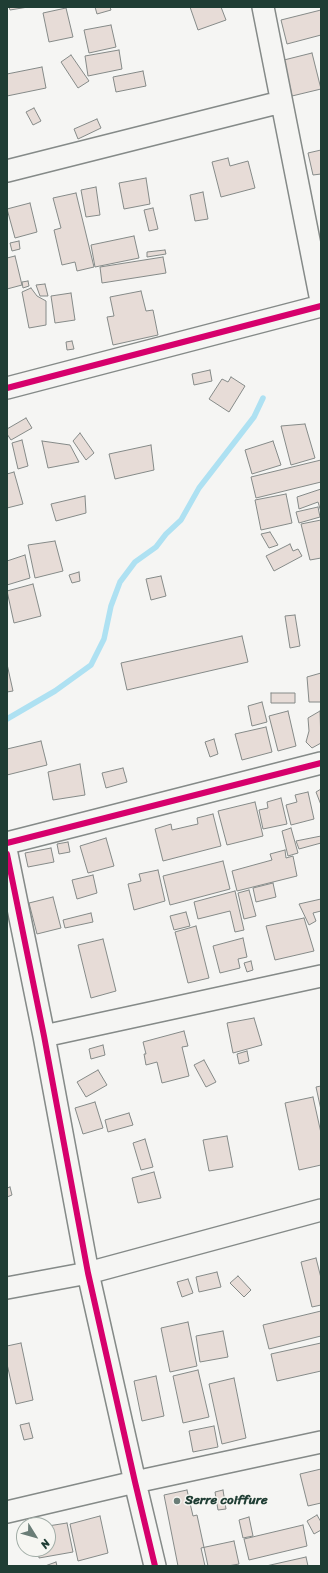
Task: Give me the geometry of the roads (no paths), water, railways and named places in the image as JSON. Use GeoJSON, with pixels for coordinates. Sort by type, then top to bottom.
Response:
{"type":"FeatureCollection","features":[{"type":"Feature","properties":{"kind":"street"},"geometry":{"type":"LineString","coordinates":[[263,7],[321,300]]}},
{"type":"Feature","properties":{"kind":"street"},"geometry":{"type":"LineString","coordinates":[[7,171],[281,102]]}},
{"type":"Feature","properties":{"kind":"street"},"geometry":{"type":"LineString","coordinates":[[7,388],[321,306]]}},
{"type":"Feature","properties":{"kind":"street"},"geometry":{"type":"LineString","coordinates":[[7,843],[321,763]]}},
{"type":"Feature","properties":{"kind":"street"},"geometry":{"type":"LineString","coordinates":[[7,854],[44,1036],[88,1273],[134,1482],[155,1566]]}},
{"type":"Feature","properties":{"kind":"street"},"geometry":{"type":"LineString","coordinates":[[44,1036],[321,976]]}},
{"type":"Feature","properties":{"kind":"street"},"geometry":{"type":"LineString","coordinates":[[7,1288],[88,1273],[321,1210]]}},
{"type":"Feature","properties":{"kind":"street"},"geometry":{"type":"LineString","coordinates":[[7,1512],[134,1482],[321,1442]]}},
{"type":"Feature","properties":{"kind":"waterway"},"geometry":{"type":"LineString","coordinates":[[7,719],[55,691],[91,665],[104,639],[111,606],[120,582],[135,562],[156,547],[166,534],[181,520],[199,488],[254,417],[263,398]]}},
{"type":"Feature","properties":{"kind":"place","name":"Serre coiffure"},"geometry":{"type":"Point","coordinates":[177,1501]}}]}
